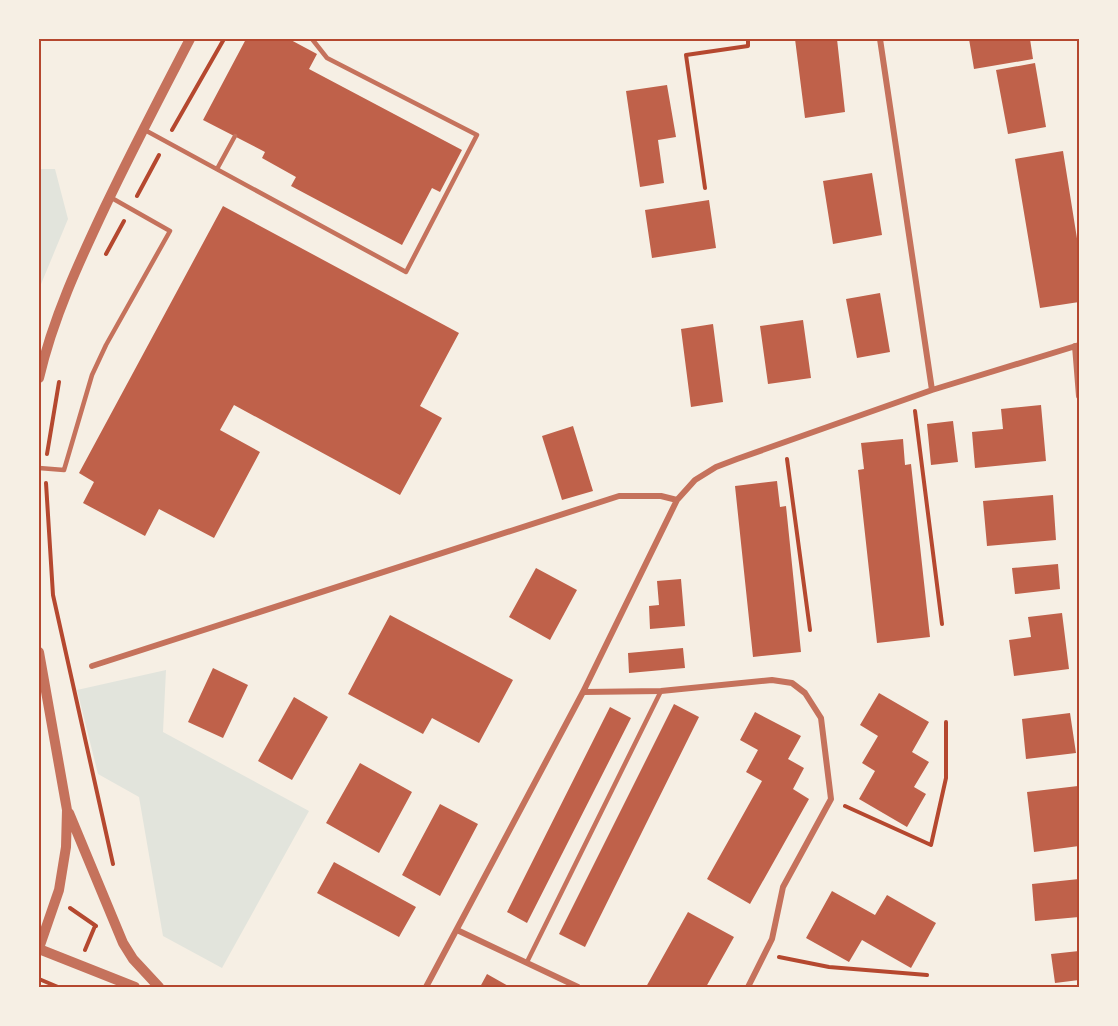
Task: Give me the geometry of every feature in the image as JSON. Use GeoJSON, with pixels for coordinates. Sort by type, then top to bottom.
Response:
{"type":"FeatureCollection","features":[{"type":"Feature","properties":{"kind":"street"},"geometry":{"type":"LineString","coordinates":[[39,378],[46,345],[74,271],[190,39]]}},
{"type":"Feature","properties":{"kind":"street"},"geometry":{"type":"LineString","coordinates":[[880,39],[932,390]]}},
{"type":"Feature","properties":{"kind":"street"},"geometry":{"type":"LineString","coordinates":[[426,987],[583,692],[677,500],[695,480],[716,467],[785,441],[913,396],[1077,345],[1079,396]]}},
{"type":"Feature","properties":{"kind":"street"},"geometry":{"type":"LineString","coordinates":[[92,666],[620,496],[661,496],[677,500]]}},
{"type":"Feature","properties":{"kind":"street"},"geometry":{"type":"LineString","coordinates":[[39,652],[67,810],[112,919],[133,959],[159,987]]}},
{"type":"Feature","properties":{"kind":"street"},"geometry":{"type":"LineString","coordinates":[[583,692],[662,691],[772,680],[792,683],[805,693],[821,718],[831,799],[783,887],[772,939],[748,987]]}},
{"type":"Feature","properties":{"kind":"street"},"geometry":{"type":"LineString","coordinates":[[67,810],[63,869],[56,901],[39,948],[135,987]]}},
{"type":"Feature","properties":{"kind":"street"},"geometry":{"type":"LineString","coordinates":[[457,930],[578,987]]}},
{"type":"Feature","properties":{"kind":"lane"},"geometry":{"type":"LineString","coordinates":[[143,129],[406,272],[477,135],[327,58],[312,39]]}},
{"type":"Feature","properties":{"kind":"lane"},"geometry":{"type":"LineString","coordinates":[[217,169],[235,136]]}},
{"type":"Feature","properties":{"kind":"lane"},"geometry":{"type":"LineString","coordinates":[[39,468],[64,470],[92,375],[106,345],[170,231],[110,197]]}},
{"type":"Feature","properties":{"kind":"lane"},"geometry":{"type":"LineString","coordinates":[[527,962],[662,691]]}},
{"type":"Feature","properties":{"kind":"path"},"geometry":{"type":"LineString","coordinates":[[104,258],[166,141],[224,39]]}},
{"type":"Feature","properties":{"kind":"path"},"geometry":{"type":"LineString","coordinates":[[705,188],[686,55],[748,46],[748,39]]}},
{"type":"Feature","properties":{"kind":"path"},"geometry":{"type":"LineString","coordinates":[[60,377],[51,420],[46,469],[45,504],[53,595],[115,875]]}},
{"type":"Feature","properties":{"kind":"path"},"geometry":{"type":"LineString","coordinates":[[913,396],[942,624]]}},
{"type":"Feature","properties":{"kind":"path"},"geometry":{"type":"LineString","coordinates":[[785,441],[810,630]]}},
{"type":"Feature","properties":{"kind":"path"},"geometry":{"type":"LineString","coordinates":[[831,799],[931,845],[946,778],[946,722]]}},
{"type":"Feature","properties":{"kind":"path"},"geometry":{"type":"LineString","coordinates":[[56,901],[96,926],[112,919]]}},
{"type":"Feature","properties":{"kind":"path"},"geometry":{"type":"LineString","coordinates":[[765,954],[830,967],[927,975]]}},
{"type":"Feature","properties":{"kind":"path"},"geometry":{"type":"LineString","coordinates":[[39,979],[58,987]]}},
{"type":"Feature","properties":{"kind":"shaded area"},"geometry":{"type":"Polygon","coordinates":[[[39,169],[55,169],[68,219],[39,289],[39,169]]]}},
{"type":"Feature","properties":{"kind":"shaded area"},"geometry":{"type":"Polygon","coordinates":[[[166,670],[163,732],[309,811],[222,968],[163,936],[139,797],[98,774],[77,690],[166,670]]]}},
{"type":"Feature","properties":{"kind":"building"},"geometry":{"type":"Polygon","coordinates":[[[246,39],[289,39],[317,54],[309,69],[462,150],[440,192],[432,188],[402,245],[291,186],[296,177],[262,158],[265,152],[203,120],[246,39]]]}},
{"type":"Feature","properties":{"kind":"building"},"geometry":{"type":"Polygon","coordinates":[[[795,39],[837,39],[845,112],[805,118],[795,39]]]}},
{"type":"Feature","properties":{"kind":"building"},"geometry":{"type":"Polygon","coordinates":[[[969,39],[1030,39],[1033,59],[974,69],[969,39]]]}},
{"type":"Feature","properties":{"kind":"building"},"geometry":{"type":"Polygon","coordinates":[[[1035,63],[1046,127],[1008,134],[996,70],[1035,63]]]}},
{"type":"Feature","properties":{"kind":"building"},"geometry":{"type":"Polygon","coordinates":[[[667,85],[676,137],[658,140],[664,183],[640,187],[626,91],[667,85]]]}},
{"type":"Feature","properties":{"kind":"building"},"geometry":{"type":"Polygon","coordinates":[[[1063,151],[1079,251],[1079,302],[1040,308],[1015,159],[1063,151]]]}},
{"type":"Feature","properties":{"kind":"building"},"geometry":{"type":"Polygon","coordinates":[[[872,173],[882,235],[833,244],[823,181],[872,173]]]}},
{"type":"Feature","properties":{"kind":"building"},"geometry":{"type":"Polygon","coordinates":[[[709,200],[716,248],[652,258],[645,210],[709,200]]]}},
{"type":"Feature","properties":{"kind":"building"},"geometry":{"type":"Polygon","coordinates":[[[223,206],[459,333],[420,406],[442,418],[400,495],[234,405],[220,430],[260,452],[214,538],[159,509],[145,536],[83,503],[94,482],[79,473],[223,206]]]}},
{"type":"Feature","properties":{"kind":"building"},"geometry":{"type":"Polygon","coordinates":[[[880,293],[890,352],[857,358],[846,299],[880,293]]]}},
{"type":"Feature","properties":{"kind":"building"},"geometry":{"type":"Polygon","coordinates":[[[803,320],[811,378],[768,384],[760,326],[803,320]]]}},
{"type":"Feature","properties":{"kind":"building"},"geometry":{"type":"Polygon","coordinates":[[[713,324],[723,402],[691,407],[681,329],[713,324]]]}},
{"type":"Feature","properties":{"kind":"building"},"geometry":{"type":"Polygon","coordinates":[[[1041,405],[1046,461],[975,468],[972,432],[1003,429],[1001,409],[1041,405]]]}},
{"type":"Feature","properties":{"kind":"building"},"geometry":{"type":"Polygon","coordinates":[[[953,421],[958,462],[931,465],[927,424],[953,421]]]}},
{"type":"Feature","properties":{"kind":"building"},"geometry":{"type":"Polygon","coordinates":[[[573,426],[593,491],[562,500],[542,436],[573,426]]]}},
{"type":"Feature","properties":{"kind":"building"},"geometry":{"type":"Polygon","coordinates":[[[903,439],[905,465],[911,464],[930,637],[877,643],[858,470],[864,469],[861,443],[903,439]]]}},
{"type":"Feature","properties":{"kind":"building"},"geometry":{"type":"Polygon","coordinates":[[[777,481],[780,507],[786,506],[801,652],[753,657],[735,486],[777,481]]]}},
{"type":"Feature","properties":{"kind":"building"},"geometry":{"type":"Polygon","coordinates":[[[1053,495],[1056,540],[987,546],[983,501],[1053,495]]]}},
{"type":"Feature","properties":{"kind":"building"},"geometry":{"type":"Polygon","coordinates":[[[1058,564],[1060,589],[1015,594],[1012,568],[1058,564]]]}},
{"type":"Feature","properties":{"kind":"building"},"geometry":{"type":"Polygon","coordinates":[[[536,568],[577,590],[550,640],[509,617],[536,568]]]}},
{"type":"Feature","properties":{"kind":"building"},"geometry":{"type":"Polygon","coordinates":[[[681,579],[685,626],[650,629],[649,606],[659,605],[657,581],[681,579]]]}},
{"type":"Feature","properties":{"kind":"building"},"geometry":{"type":"Polygon","coordinates":[[[1062,613],[1069,669],[1014,676],[1009,640],[1031,637],[1028,617],[1062,613]]]}},
{"type":"Feature","properties":{"kind":"building"},"geometry":{"type":"Polygon","coordinates":[[[390,615],[513,680],[479,743],[432,718],[423,734],[348,694],[390,615]]]}},
{"type":"Feature","properties":{"kind":"building"},"geometry":{"type":"Polygon","coordinates":[[[683,648],[685,668],[629,673],[628,653],[683,648]]]}},
{"type":"Feature","properties":{"kind":"building"},"geometry":{"type":"Polygon","coordinates":[[[213,668],[248,685],[223,738],[188,722],[213,668]]]}},
{"type":"Feature","properties":{"kind":"building"},"geometry":{"type":"Polygon","coordinates":[[[879,693],[929,722],[912,752],[929,762],[914,787],[926,794],[907,827],[859,799],[875,771],[862,763],[878,736],[860,725],[879,693]]]}},
{"type":"Feature","properties":{"kind":"building"},"geometry":{"type":"Polygon","coordinates":[[[294,697],[328,717],[292,780],[258,761],[294,697]]]}},
{"type":"Feature","properties":{"kind":"building"},"geometry":{"type":"Polygon","coordinates":[[[674,704],[699,717],[585,947],[559,934],[674,704]]]}},
{"type":"Feature","properties":{"kind":"building"},"geometry":{"type":"Polygon","coordinates":[[[610,707],[631,718],[527,923],[507,912],[610,707]]]}},
{"type":"Feature","properties":{"kind":"building"},"geometry":{"type":"Polygon","coordinates":[[[755,712],[801,736],[788,759],[804,768],[793,789],[809,799],[750,904],[707,879],[762,781],[746,772],[758,750],[740,740],[755,712]]]}},
{"type":"Feature","properties":{"kind":"building"},"geometry":{"type":"Polygon","coordinates":[[[1070,713],[1076,753],[1026,759],[1022,719],[1070,713]]]}},
{"type":"Feature","properties":{"kind":"building"},"geometry":{"type":"Polygon","coordinates":[[[360,763],[412,792],[379,853],[326,823],[360,763]]]}},
{"type":"Feature","properties":{"kind":"building"},"geometry":{"type":"Polygon","coordinates":[[[1078,786],[1079,846],[1034,852],[1027,792],[1078,786]]]}},
{"type":"Feature","properties":{"kind":"building"},"geometry":{"type":"Polygon","coordinates":[[[440,804],[478,824],[440,896],[402,875],[440,804]]]}},
{"type":"Feature","properties":{"kind":"building"},"geometry":{"type":"Polygon","coordinates":[[[334,862],[416,907],[399,937],[317,893],[334,862]]]}},
{"type":"Feature","properties":{"kind":"building"},"geometry":{"type":"Polygon","coordinates":[[[1079,879],[1079,917],[1035,921],[1032,884],[1079,879]]]}},
{"type":"Feature","properties":{"kind":"building"},"geometry":{"type":"Polygon","coordinates":[[[832,891],[875,915],[887,895],[936,923],[911,968],[862,940],[849,962],[806,938],[832,891]]]}},
{"type":"Feature","properties":{"kind":"building"},"geometry":{"type":"Polygon","coordinates":[[[688,912],[734,937],[706,987],[646,987],[688,912]]]}},
{"type":"Feature","properties":{"kind":"building"},"geometry":{"type":"Polygon","coordinates":[[[1079,951],[1079,980],[1055,983],[1051,954],[1079,951]]]}},
{"type":"Feature","properties":{"kind":"building"},"geometry":{"type":"Polygon","coordinates":[[[487,974],[510,987],[480,987],[487,974]]]}}]}
